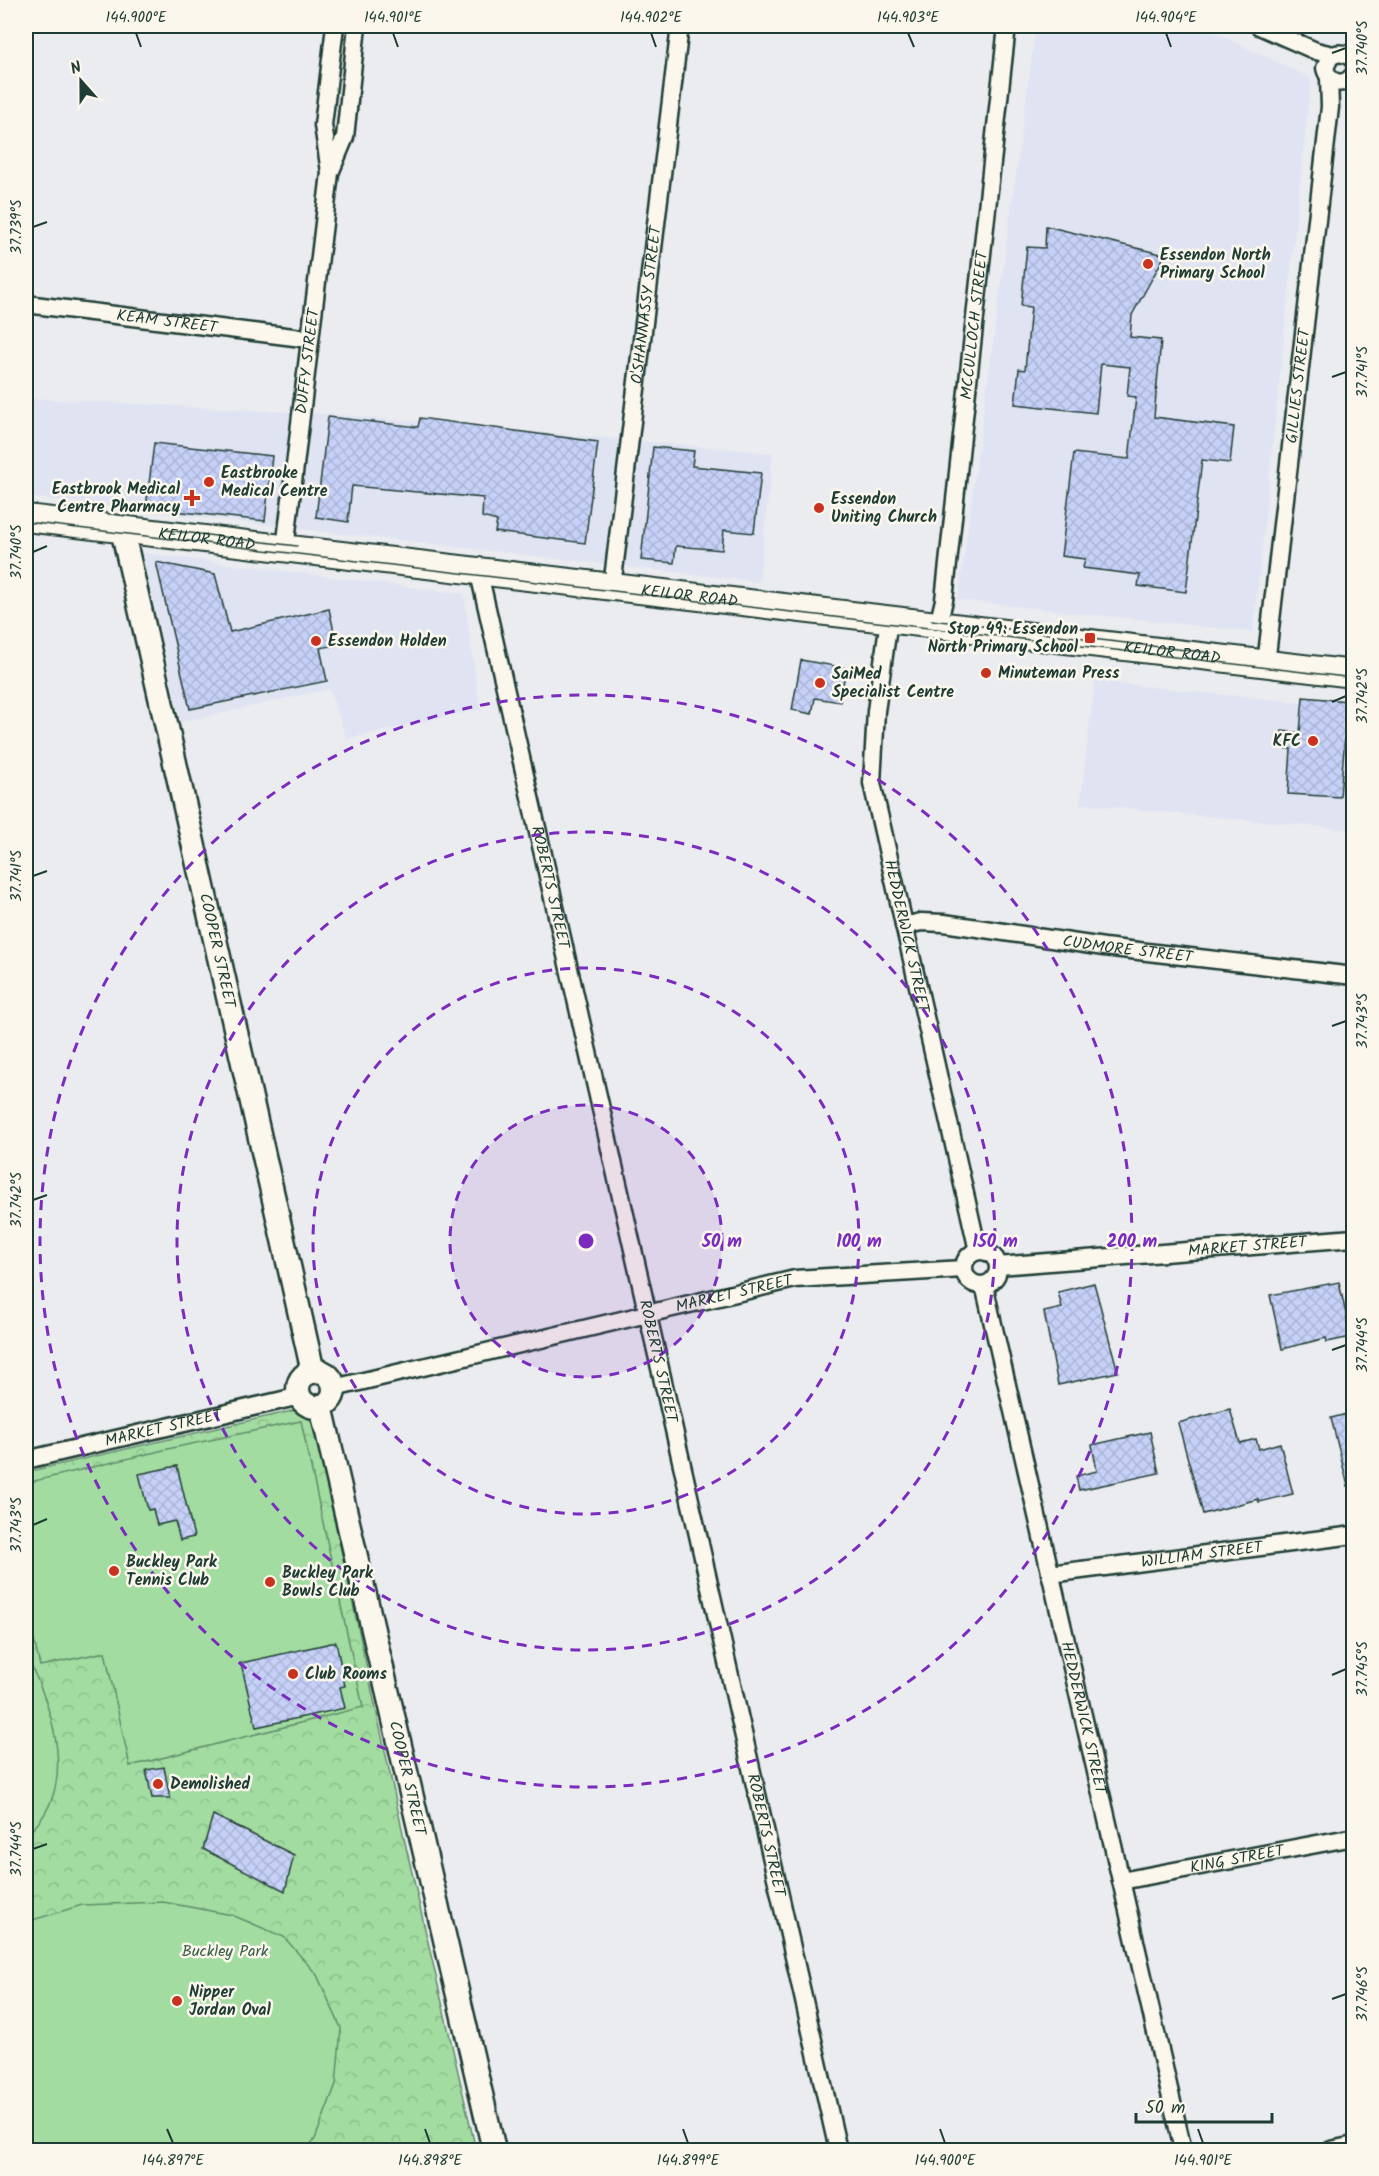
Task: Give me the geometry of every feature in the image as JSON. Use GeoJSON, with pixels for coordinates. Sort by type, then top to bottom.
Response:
{"type":"FeatureCollection","features":[{"type":"Feature","properties":{"kind":"main road","name":"KEILOR ROAD"},"geometry":{"type":"LineString","coordinates":[[26,518],[1353,674]]}},
{"type":"Feature","properties":{"kind":"street","name":"DUFFY STREET"},"geometry":{"type":"LineString","coordinates":[[285,549],[330,173],[323,125],[335,26]]}},
{"type":"Feature","properties":{"kind":"street","name":"DUFFY STREET"},"geometry":{"type":"LineString","coordinates":[[330,173],[345,137],[357,26]]}},
{"type":"Feature","properties":{"kind":"street","name":"O'SHANNASSY STREET"},"geometry":{"type":"LineString","coordinates":[[612,587],[680,26]]}},
{"type":"Feature","properties":{"kind":"street","name":"MCCULLOCH STREET"},"geometry":{"type":"LineString","coordinates":[[938,626],[944,600],[1007,26]]}},
{"type":"Feature","properties":{"kind":"street"},"geometry":{"type":"LineString","coordinates":[[1259,26],[1292,40],[1341,74]]}},
{"type":"Feature","properties":{"kind":"street"},"geometry":{"type":"LineString","coordinates":[[1341,74],[1342,53],[1353,61]]}},
{"type":"Feature","properties":{"kind":"street","name":"GILLIES STREET"},"geometry":{"type":"LineString","coordinates":[[1266,664],[1330,107],[1341,74]]}},
{"type":"Feature","properties":{"kind":"street","name":"KEAM STREET"},"geometry":{"type":"LineString","coordinates":[[26,304],[310,339]]}},
{"type":"Feature","properties":{"kind":"street","name":"COOPER STREET"},"geometry":{"type":"LineString","coordinates":[[122,529],[313,1372]]}},
{"type":"Feature","properties":{"kind":"street","name":"ROBERTS STREET"},"geometry":{"type":"LineString","coordinates":[[482,572],[484,594],[838,2151]]}},
{"type":"Feature","properties":{"kind":"street","name":"HEDDERWICK STREET"},"geometry":{"type":"LineString","coordinates":[[889,620],[876,711],[871,767],[904,926],[978,1251]]}},
{"type":"Feature","properties":{"kind":"street","name":"CUDMORE STREET"},"geometry":{"type":"LineString","coordinates":[[904,926],[921,922],[944,923],[1104,947],[1353,976]]}},
{"type":"Feature","properties":{"kind":"street","name":"MARKET STREET"},"geometry":{"type":"LineString","coordinates":[[998,1266],[1353,1238]]}},
{"type":"Feature","properties":{"kind":"street"},"geometry":{"type":"LineString","coordinates":[[978,1251],[993,1256],[998,1266],[993,1280],[984,1285],[970,1282],[963,1269],[966,1259],[978,1251]]}},
{"type":"Feature","properties":{"kind":"street","name":"MARKET STREET"},"geometry":{"type":"LineString","coordinates":[[334,1388],[795,1279],[963,1269]]}},
{"type":"Feature","properties":{"kind":"street","name":"HEDDERWICK STREET"},"geometry":{"type":"LineString","coordinates":[[984,1285],[1183,2151]]}},
{"type":"Feature","properties":{"kind":"street"},"geometry":{"type":"LineString","coordinates":[[313,1372],[328,1376],[334,1388],[332,1398],[321,1406],[307,1405],[298,1390],[302,1378],[313,1372]]}},
{"type":"Feature","properties":{"kind":"street","name":"MARKET STREET"},"geometry":{"type":"LineString","coordinates":[[26,1460],[300,1396]]}},
{"type":"Feature","properties":{"kind":"street","name":"COOPER STREET"},"geometry":{"type":"LineString","coordinates":[[321,1406],[494,2151]]}},
{"type":"Feature","properties":{"kind":"street","name":"WILLIAM STREET"},"geometry":{"type":"LineString","coordinates":[[1050,1574],[1353,1534]]}},
{"type":"Feature","properties":{"kind":"street","name":"KING STREET"},"geometry":{"type":"LineString","coordinates":[[1121,1881],[1353,1837]]}},
{"type":"Feature","properties":{"kind":"street"},"geometry":{"type":"LineString","coordinates":[[1330,2151],[1353,2145]]}},
{"type":"Feature","properties":{"kind":"shaded area","name":"Essendon North Primary School"},"geometry":{"type":"Polygon","coordinates":[[[1036,26],[1201,26],[1311,78],[1253,632],[958,600],[1036,26]]]}},
{"type":"Feature","properties":{"kind":"shaded area"},"geometry":{"type":"Polygon","coordinates":[[[26,398],[329,414],[773,453],[759,582],[26,497],[26,398]]]}},
{"type":"Feature","properties":{"kind":"shaded area","name":"Essendon Holden"},"geometry":{"type":"Polygon","coordinates":[[[142,553],[464,594],[480,709],[347,739],[329,689],[181,722],[142,553]]]}},
{"type":"Feature","properties":{"kind":"shaded area"},"geometry":{"type":"Polygon","coordinates":[[[1095,681],[1353,708],[1353,830],[1080,804],[1095,681]]]}},
{"type":"Feature","properties":{"kind":"green space","name":"Buckley Park"},"geometry":{"type":"Polygon","coordinates":[[[300,1409],[312,1416],[404,1838],[476,2150],[26,2150],[26,1472],[300,1409]]]}},
{"type":"Feature","properties":{"kind":"green space","name":"Buckley Park Bowls Club"},"geometry":{"type":"Polygon","coordinates":[[[301,1421],[363,1707],[130,1766],[105,1652],[40,1666],[26,1605],[26,1483],[172,1448],[301,1421]]]}},
{"type":"Feature","properties":{"kind":"green space"},"geometry":{"type":"Polygon","coordinates":[[[26,1655],[36,1676],[52,1724],[57,1748],[57,1773],[53,1795],[43,1817],[26,1835],[26,1655]]]}},
{"type":"Feature","properties":{"kind":"green space","name":"Nipper Jordan Oval"},"geometry":{"type":"Polygon","coordinates":[[[163,1902],[232,1915],[284,1937],[317,1975],[341,2028],[336,2084],[315,2139],[306,2150],[26,2150],[26,1922],[82,1905],[163,1902]]]}},
{"type":"Feature","properties":{"kind":"building"},"geometry":{"type":"Polygon","coordinates":[[[1046,226],[1165,255],[1132,315],[1130,337],[1161,340],[1154,417],[1234,427],[1230,463],[1202,460],[1186,592],[1138,586],[1140,575],[1083,568],[1085,559],[1061,556],[1074,453],[1129,459],[1136,397],[1127,396],[1130,367],[1101,364],[1096,413],[1015,404],[1019,369],[1025,370],[1031,307],[1021,306],[1027,247],[1045,248],[1046,226]]]}},
{"type":"Feature","properties":{"kind":"building"},"geometry":{"type":"Polygon","coordinates":[[[328,417],[418,427],[420,418],[598,442],[585,543],[495,532],[497,521],[482,517],[483,498],[352,486],[348,522],[316,517],[328,417]]]}},
{"type":"Feature","properties":{"kind":"building","name":"Eastbrooke Medical Centre"},"geometry":{"type":"Polygon","coordinates":[[[154,443],[272,456],[265,521],[146,508],[154,443]]]}},
{"type":"Feature","properties":{"kind":"building"},"geometry":{"type":"Polygon","coordinates":[[[653,447],[694,451],[692,466],[761,473],[754,533],[724,530],[722,550],[676,546],[674,563],[641,560],[653,447]]]}},
{"type":"Feature","properties":{"kind":"building"},"geometry":{"type":"Polygon","coordinates":[[[156,562],[215,574],[230,632],[329,609],[337,645],[320,648],[327,681],[190,709],[156,562]]]}},
{"type":"Feature","properties":{"kind":"building","name":"SaiMed Specialist Centre"},"geometry":{"type":"Polygon","coordinates":[[[801,660],[846,668],[840,702],[815,698],[812,714],[792,710],[801,660]]]}},
{"type":"Feature","properties":{"kind":"building","name":"KFC"},"geometry":{"type":"Polygon","coordinates":[[[1303,697],[1348,701],[1340,797],[1288,794],[1291,749],[1280,748],[1282,731],[1300,733],[1303,697]]]}},
{"type":"Feature","properties":{"kind":"building"},"geometry":{"type":"Polygon","coordinates":[[[1339,1282],[1351,1337],[1327,1342],[1326,1338],[1282,1349],[1270,1295],[1339,1282]]]}},
{"type":"Feature","properties":{"kind":"building"},"geometry":{"type":"Polygon","coordinates":[[[1094,1283],[1118,1372],[1058,1385],[1044,1312],[1062,1308],[1058,1292],[1094,1283]]]}},
{"type":"Feature","properties":{"kind":"building"},"geometry":{"type":"Polygon","coordinates":[[[1230,1409],[1240,1443],[1256,1439],[1259,1449],[1280,1443],[1293,1494],[1259,1502],[1258,1499],[1203,1514],[1178,1423],[1230,1409]]]}},
{"type":"Feature","properties":{"kind":"building"},"geometry":{"type":"Polygon","coordinates":[[[1347,1414],[1353,1439],[1353,1486],[1348,1486],[1331,1418],[1347,1414]]]}},
{"type":"Feature","properties":{"kind":"building"},"geometry":{"type":"Polygon","coordinates":[[[1150,1432],[1159,1473],[1079,1490],[1076,1476],[1097,1471],[1092,1445],[1150,1432]]]}},
{"type":"Feature","properties":{"kind":"building"},"geometry":{"type":"Polygon","coordinates":[[[177,1466],[194,1537],[180,1540],[175,1521],[157,1525],[153,1509],[148,1510],[139,1474],[177,1466]]]}},
{"type":"Feature","properties":{"kind":"building","name":"Club Rooms"},"geometry":{"type":"Polygon","coordinates":[[[336,1642],[345,1686],[340,1687],[345,1708],[256,1727],[241,1663],[336,1642]]]}},
{"type":"Feature","properties":{"kind":"building","name":"Demolished"},"geometry":{"type":"Polygon","coordinates":[[[164,1767],[170,1798],[152,1798],[146,1770],[164,1767]]]}},
{"type":"Feature","properties":{"kind":"building"},"geometry":{"type":"Polygon","coordinates":[[[213,1815],[294,1855],[285,1891],[203,1849],[213,1815]]]}},
{"type":"Feature","properties":{"kind":"tram line"},"geometry":{"type":"LineString","coordinates":[[26,522],[1354,678]]}},
{"type":"Feature","properties":{"kind":"tram line"},"geometry":{"type":"LineString","coordinates":[[166,530],[297,546]]}},
{"type":"Feature","properties":{"kind":"tram line"},"geometry":{"type":"LineString","coordinates":[[931,620],[1211,653]]}},
{"type":"Feature","properties":{"kind":"place","name":"Essendon North Primary School"},"geometry":{"type":"Point","coordinates":[1148,264]}},
{"type":"Feature","properties":{"kind":"place","name":"Eastbrooke Medical Centre"},"geometry":{"type":"Point","coordinates":[209,482]}},
{"type":"Feature","properties":{"kind":"place","name":"Eastbrook Medical Centre Pharmacy"},"geometry":{"type":"Point","coordinates":[192,498]}},
{"type":"Feature","properties":{"kind":"place","name":"Essendon Uniting Church"},"geometry":{"type":"Point","coordinates":[819,508]}},
{"type":"Feature","properties":{"kind":"place","name":"Stop 49: Essendon North Primary School"},"geometry":{"type":"Point","coordinates":[1090,638]}},
{"type":"Feature","properties":{"kind":"place","name":"Essendon Holden"},"geometry":{"type":"Point","coordinates":[316,641]}},
{"type":"Feature","properties":{"kind":"place","name":"Minuteman Press"},"geometry":{"type":"Point","coordinates":[986,673]}},
{"type":"Feature","properties":{"kind":"place","name":"SaiMed Specialist Centre"},"geometry":{"type":"Point","coordinates":[820,683]}},
{"type":"Feature","properties":{"kind":"place","name":"KFC"},"geometry":{"type":"Point","coordinates":[1313,741]}},
{"type":"Feature","properties":{"kind":"place","name":"Buckley Park Tennis Club"},"geometry":{"type":"Point","coordinates":[114,1571]}},
{"type":"Feature","properties":{"kind":"place","name":"Buckley Park Bowls Club"},"geometry":{"type":"Point","coordinates":[270,1582]}},
{"type":"Feature","properties":{"kind":"place","name":"Club Rooms"},"geometry":{"type":"Point","coordinates":[293,1674]}},
{"type":"Feature","properties":{"kind":"place","name":"Demolished"},"geometry":{"type":"Point","coordinates":[158,1784]}},
{"type":"Feature","properties":{"kind":"place","name":"Nipper Jordan Oval"},"geometry":{"type":"Point","coordinates":[177,2001]}}]}
